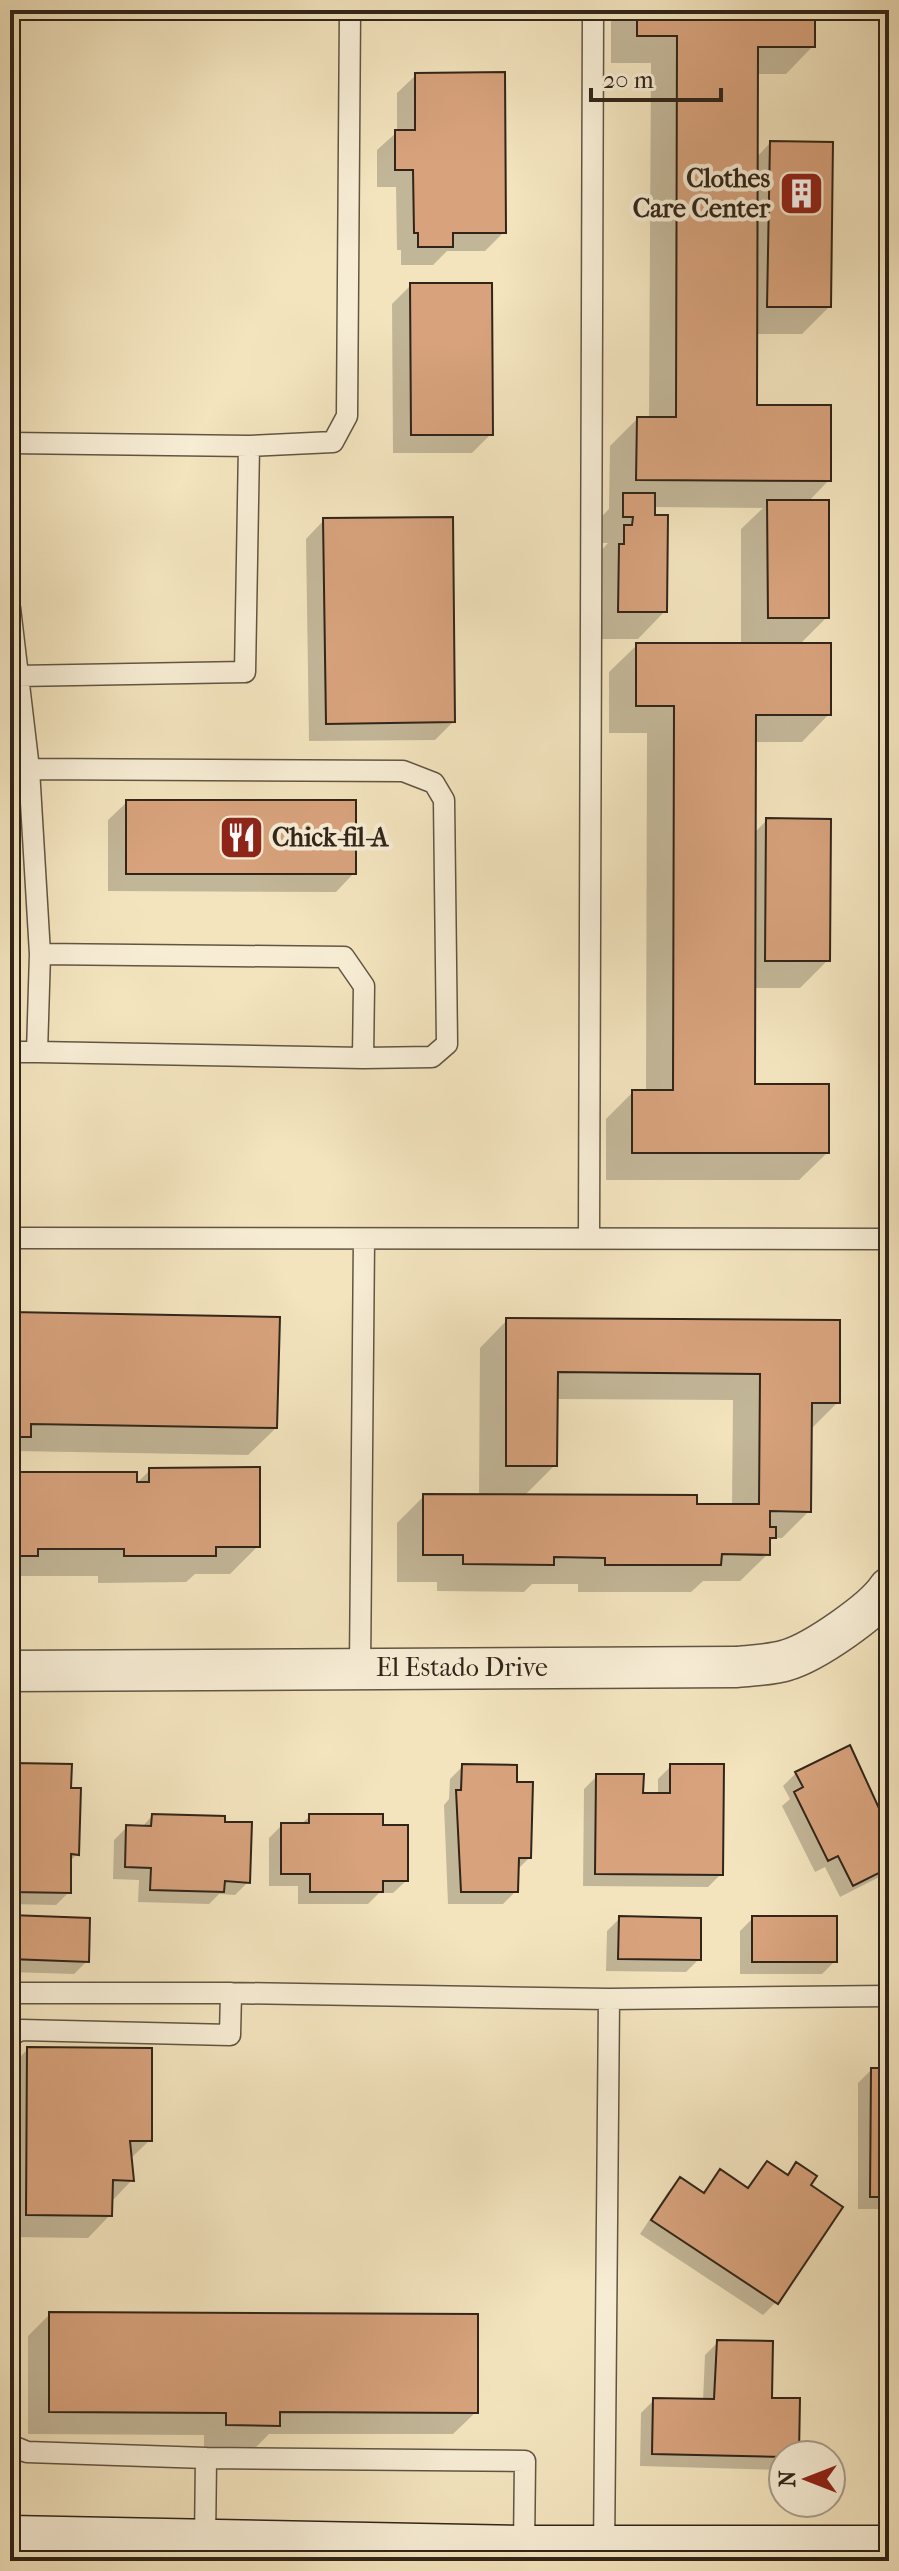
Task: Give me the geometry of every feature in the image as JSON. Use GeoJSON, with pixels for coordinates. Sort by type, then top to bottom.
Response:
{"type":"FeatureCollection","features":[{"type":"Feature","properties":{"kind":"street","name":"El Estado Drive"},"geometry":{"type":"LineString","coordinates":[[10,1671],[737,1667],[788,1660],[835,1635],[881,1601],[889,1588]]}},
{"type":"Feature","properties":{"kind":"street"},"geometry":{"type":"LineString","coordinates":[[10,2538],[205,2542],[280,2553],[524,2548],[604,2554],[889,2548]]}},
{"type":"Feature","properties":{"kind":"lane"},"geometry":{"type":"LineString","coordinates":[[10,443],[249,446],[333,442],[347,416],[350,10]]}},
{"type":"Feature","properties":{"kind":"lane"},"geometry":{"type":"LineString","coordinates":[[589,1237],[593,10]]}},
{"type":"Feature","properties":{"kind":"lane"},"geometry":{"type":"LineString","coordinates":[[17,676],[245,672],[249,446]]}},
{"type":"Feature","properties":{"kind":"lane"},"geometry":{"type":"LineString","coordinates":[[10,608],[17,676],[20,772],[40,954],[37,1052]]}},
{"type":"Feature","properties":{"kind":"lane"},"geometry":{"type":"LineString","coordinates":[[10,1052],[432,1057],[447,1044],[444,800],[434,783],[403,771],[20,772]]}},
{"type":"Feature","properties":{"kind":"lane"},"geometry":{"type":"LineString","coordinates":[[40,954],[344,957],[364,986],[363,1058]]}},
{"type":"Feature","properties":{"kind":"lane"},"geometry":{"type":"LineString","coordinates":[[10,1238],[889,1239]]}},
{"type":"Feature","properties":{"kind":"lane"},"geometry":{"type":"LineString","coordinates":[[360,1667],[364,1240]]}},
{"type":"Feature","properties":{"kind":"lane"},"geometry":{"type":"LineString","coordinates":[[10,1993],[609,1999],[889,1996]]}},
{"type":"Feature","properties":{"kind":"lane"},"geometry":{"type":"LineString","coordinates":[[10,2036],[21,2030],[230,2035],[231,1993]]}},
{"type":"Feature","properties":{"kind":"lane"},"geometry":{"type":"LineString","coordinates":[[604,2554],[609,1999]]}},
{"type":"Feature","properties":{"kind":"lane"},"geometry":{"type":"LineString","coordinates":[[10,2445],[27,2452],[206,2458],[525,2461],[524,2548]]}},
{"type":"Feature","properties":{"kind":"lane"},"geometry":{"type":"LineString","coordinates":[[205,2542],[206,2458]]}},
{"type":"Feature","properties":{"kind":"building"},"geometry":{"type":"Polygon","coordinates":[[[637,10],[815,10],[815,47],[758,47],[757,405],[831,405],[831,481],[636,480],[637,417],[676,417],[677,36],[637,36],[637,10]]]}},
{"type":"Feature","properties":{"kind":"building"},"geometry":{"type":"Polygon","coordinates":[[[505,72],[506,233],[453,233],[453,247],[418,247],[418,233],[414,233],[413,170],[395,170],[395,130],[415,130],[415,73],[505,72]]]}},
{"type":"Feature","properties":{"kind":"building","name":"Clothes Care Center"},"geometry":{"type":"Polygon","coordinates":[[[770,141],[833,142],[831,307],[767,307],[770,141]]]}},
{"type":"Feature","properties":{"kind":"building"},"geometry":{"type":"Polygon","coordinates":[[[410,283],[492,283],[493,435],[411,435],[410,283]]]}},
{"type":"Feature","properties":{"kind":"building"},"geometry":{"type":"Polygon","coordinates":[[[623,493],[655,493],[655,515],[668,515],[667,612],[618,612],[619,544],[624,544],[624,525],[632,525],[633,517],[623,517],[623,493]]]}},
{"type":"Feature","properties":{"kind":"building"},"geometry":{"type":"Polygon","coordinates":[[[767,500],[829,500],[829,618],[768,618],[767,500]]]}},
{"type":"Feature","properties":{"kind":"building"},"geometry":{"type":"Polygon","coordinates":[[[453,517],[455,722],[326,724],[323,518],[453,517]]]}},
{"type":"Feature","properties":{"kind":"building"},"geometry":{"type":"Polygon","coordinates":[[[636,643],[831,643],[831,715],[756,715],[755,1084],[829,1084],[829,1153],[632,1153],[632,1090],[673,1090],[674,706],[636,706],[636,643]]]}},
{"type":"Feature","properties":{"kind":"building","name":"Chick-fil-A"},"geometry":{"type":"Polygon","coordinates":[[[126,800],[356,800],[356,874],[126,874],[126,800]]]}},
{"type":"Feature","properties":{"kind":"building"},"geometry":{"type":"Polygon","coordinates":[[[766,818],[831,819],[830,961],[765,961],[766,818]]]}},
{"type":"Feature","properties":{"kind":"building"},"geometry":{"type":"Polygon","coordinates":[[[10,1312],[280,1317],[277,1428],[31,1424],[31,1437],[15,1437],[15,1424],[10,1424],[10,1312]]]}},
{"type":"Feature","properties":{"kind":"building"},"geometry":{"type":"Polygon","coordinates":[[[506,1318],[840,1320],[840,1403],[812,1403],[811,1512],[770,1511],[770,1527],[776,1527],[776,1538],[770,1538],[770,1555],[722,1554],[721,1565],[605,1565],[605,1558],[554,1557],[554,1565],[463,1564],[463,1555],[423,1555],[423,1494],[697,1495],[697,1504],[759,1504],[760,1374],[558,1372],[557,1466],[506,1466],[506,1318]]]}},
{"type":"Feature","properties":{"kind":"building"},"geometry":{"type":"Polygon","coordinates":[[[260,1467],[260,1547],[216,1547],[216,1556],[124,1556],[124,1549],[38,1549],[38,1556],[10,1556],[10,1472],[137,1472],[137,1482],[149,1482],[149,1468],[260,1467]]]}},
{"type":"Feature","properties":{"kind":"building"},"geometry":{"type":"Polygon","coordinates":[[[850,1745],[889,1830],[889,1868],[853,1886],[838,1856],[828,1861],[794,1792],[803,1787],[795,1772],[850,1745]]]}},
{"type":"Feature","properties":{"kind":"building"},"geometry":{"type":"Polygon","coordinates":[[[14,1763],[72,1764],[71,1788],[81,1788],[79,1855],[71,1854],[71,1893],[13,1892],[10,1782],[13,1782],[14,1763]]]}},
{"type":"Feature","properties":{"kind":"building"},"geometry":{"type":"Polygon","coordinates":[[[462,1764],[517,1765],[517,1782],[533,1782],[531,1858],[519,1858],[518,1892],[461,1892],[456,1790],[461,1790],[462,1764]]]}},
{"type":"Feature","properties":{"kind":"building"},"geometry":{"type":"Polygon","coordinates":[[[670,1764],[724,1764],[723,1875],[595,1874],[596,1774],[644,1774],[643,1793],[670,1793],[670,1764]]]}},
{"type":"Feature","properties":{"kind":"building"},"geometry":{"type":"Polygon","coordinates":[[[152,1814],[225,1816],[225,1822],[252,1822],[250,1883],[225,1881],[224,1892],[150,1890],[151,1868],[125,1867],[126,1825],[151,1826],[152,1814]]]}},
{"type":"Feature","properties":{"kind":"building"},"geometry":{"type":"Polygon","coordinates":[[[309,1814],[383,1814],[383,1825],[408,1825],[408,1881],[383,1881],[383,1892],[310,1892],[310,1874],[281,1874],[281,1823],[309,1823],[309,1814]]]}},
{"type":"Feature","properties":{"kind":"building"},"geometry":{"type":"Polygon","coordinates":[[[10,1915],[90,1918],[89,1962],[10,1959],[10,1915]]]}},
{"type":"Feature","properties":{"kind":"building"},"geometry":{"type":"Polygon","coordinates":[[[619,1916],[701,1918],[701,1960],[618,1959],[619,1916]]]}},
{"type":"Feature","properties":{"kind":"building"},"geometry":{"type":"Polygon","coordinates":[[[752,1916],[837,1916],[837,1962],[752,1962],[752,1916]]]}},
{"type":"Feature","properties":{"kind":"building"},"geometry":{"type":"Polygon","coordinates":[[[27,2047],[152,2048],[152,2141],[130,2141],[134,2181],[113,2180],[112,2216],[26,2215],[27,2047]]]}},
{"type":"Feature","properties":{"kind":"building"},"geometry":{"type":"Polygon","coordinates":[[[871,2068],[889,2068],[889,2197],[870,2197],[871,2068]]]}},
{"type":"Feature","properties":{"kind":"building"},"geometry":{"type":"Polygon","coordinates":[[[767,2161],[788,2175],[796,2162],[817,2176],[811,2185],[843,2207],[778,2304],[651,2220],[680,2177],[704,2193],[720,2169],[748,2188],[767,2161]]]}},
{"type":"Feature","properties":{"kind":"building"},"geometry":{"type":"Polygon","coordinates":[[[49,2312],[478,2314],[478,2413],[280,2412],[280,2426],[226,2425],[226,2413],[49,2412],[49,2312]]]}},
{"type":"Feature","properties":{"kind":"building"},"geometry":{"type":"Polygon","coordinates":[[[717,2340],[773,2341],[772,2398],[800,2398],[799,2439],[767,2439],[767,2457],[652,2454],[653,2398],[714,2399],[717,2340]]]}},
{"type":"Feature","properties":{"kind":"place","name":"Clothes Care Center"},"geometry":{"type":"Point","coordinates":[801,193]}},
{"type":"Feature","properties":{"kind":"place","name":"Chick-fil-A"},"geometry":{"type":"Point","coordinates":[241,837]}}]}
